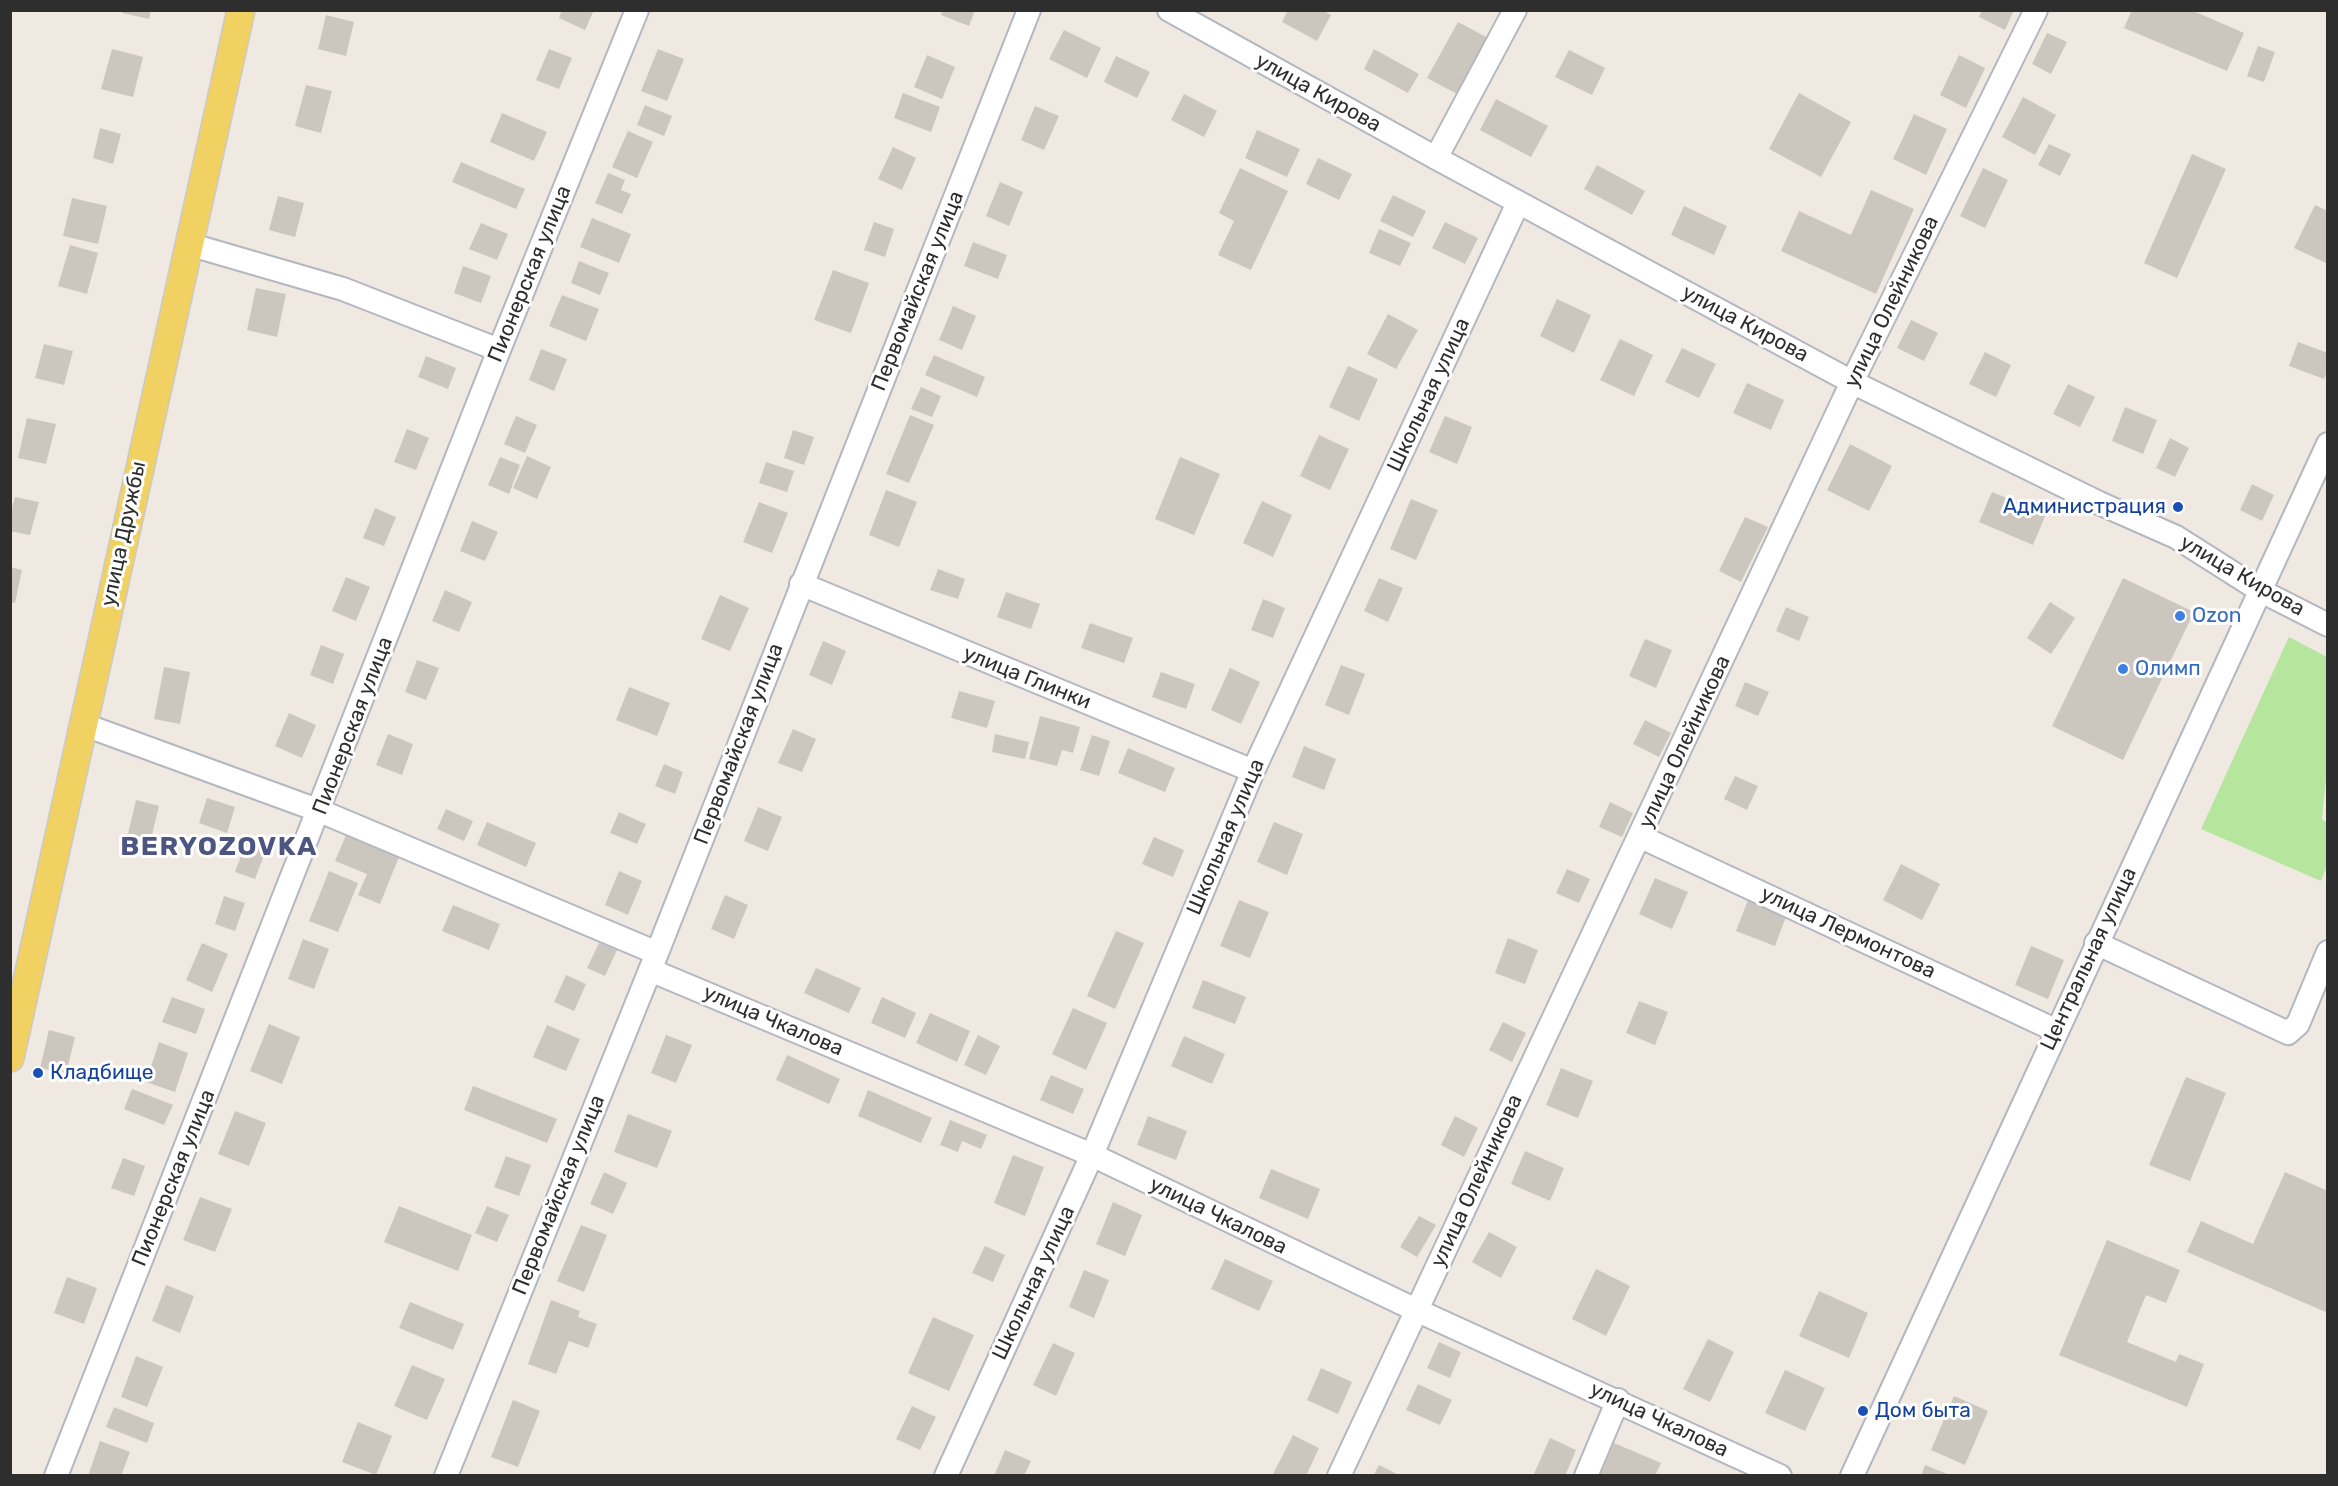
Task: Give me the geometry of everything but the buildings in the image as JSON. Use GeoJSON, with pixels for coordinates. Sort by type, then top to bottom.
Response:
{"type":"FeatureCollection","features":[{"type":"Feature","properties":{"kind":"main road","name":"улица Дружбы"},"geometry":{"type":"LineString","coordinates":[[10,1058],[241,10]]}},
{"type":"Feature","properties":{"kind":"street","name":"Пионерская улица"},"geometry":{"type":"LineString","coordinates":[[56,1476],[320,811],[499,350],[637,10]]}},
{"type":"Feature","properties":{"kind":"street","name":"Первомайская улица"},"geometry":{"type":"LineString","coordinates":[[446,1476],[654,962],[1029,10]]}},
{"type":"Feature","properties":{"kind":"street","name":"улица Кирова"},"geometry":{"type":"LineString","coordinates":[[1169,10],[1436,159],[1852,382],[2099,503],[2176,537],[2261,591],[2328,625]]}},
{"type":"Feature","properties":{"kind":"street"},"geometry":{"type":"LineString","coordinates":[[1436,159],[1515,10]]}},
{"type":"Feature","properties":{"kind":"street","name":"улица Олейникова"},"geometry":{"type":"LineString","coordinates":[[1339,1476],[1641,837],[1852,382],[2036,10]]}},
{"type":"Feature","properties":{"kind":"street","name":"Школьная улица"},"geometry":{"type":"LineString","coordinates":[[946,1476],[1092,1155],[1253,771],[1518,203]]}},
{"type":"Feature","properties":{"kind":"street"},"geometry":{"type":"LineString","coordinates":[[188,244],[343,289],[499,350]]}},
{"type":"Feature","properties":{"kind":"street","name":"Центральная улица"},"geometry":{"type":"LineString","coordinates":[[1852,1476],[2055,1030],[2328,444]]}},
{"type":"Feature","properties":{"kind":"street","name":"улица Глинки"},"geometry":{"type":"LineString","coordinates":[[801,584],[1253,771]]}},
{"type":"Feature","properties":{"kind":"street","name":"улица Чкалова"},"geometry":{"type":"LineString","coordinates":[[82,724],[320,811],[654,962],[1092,1155],[1416,1310],[1618,1400],[1780,1476]]}},
{"type":"Feature","properties":{"kind":"street","name":"улица Лермонтова"},"geometry":{"type":"LineString","coordinates":[[1641,837],[2055,1030]]}},
{"type":"Feature","properties":{"kind":"street"},"geometry":{"type":"LineString","coordinates":[[2096,943],[2288,1033],[2298,1024],[2328,952]]}},
{"type":"Feature","properties":{"kind":"street"},"geometry":{"type":"LineString","coordinates":[[1586,1476],[1618,1400]]}},
{"type":"Feature","properties":{"kind":"green space"},"geometry":{"type":"Polygon","coordinates":[[[2289,637],[2327,657],[2328,758],[2322,819],[2327,823],[2328,862],[2321,881],[2201,829],[2289,637]]]}},
{"type":"Feature","properties":{"kind":"place","name":"Администрация"},"geometry":{"type":"Point","coordinates":[2178,507]}},
{"type":"Feature","properties":{"kind":"place","name":"Ozon"},"geometry":{"type":"Point","coordinates":[2180,616]}},
{"type":"Feature","properties":{"kind":"place","name":"Олимп"},"geometry":{"type":"Point","coordinates":[2123,669]}},
{"type":"Feature","properties":{"kind":"place","name":"Кладбище"},"geometry":{"type":"Point","coordinates":[38,1073]}},
{"type":"Feature","properties":{"kind":"place","name":"Дом быта"},"geometry":{"type":"Point","coordinates":[1863,1411]}},
{"type":"Feature","properties":{"kind":"district","name":"BERYOZOVKA"},"geometry":{"type":"Point","coordinates":[219,847]}}]}
